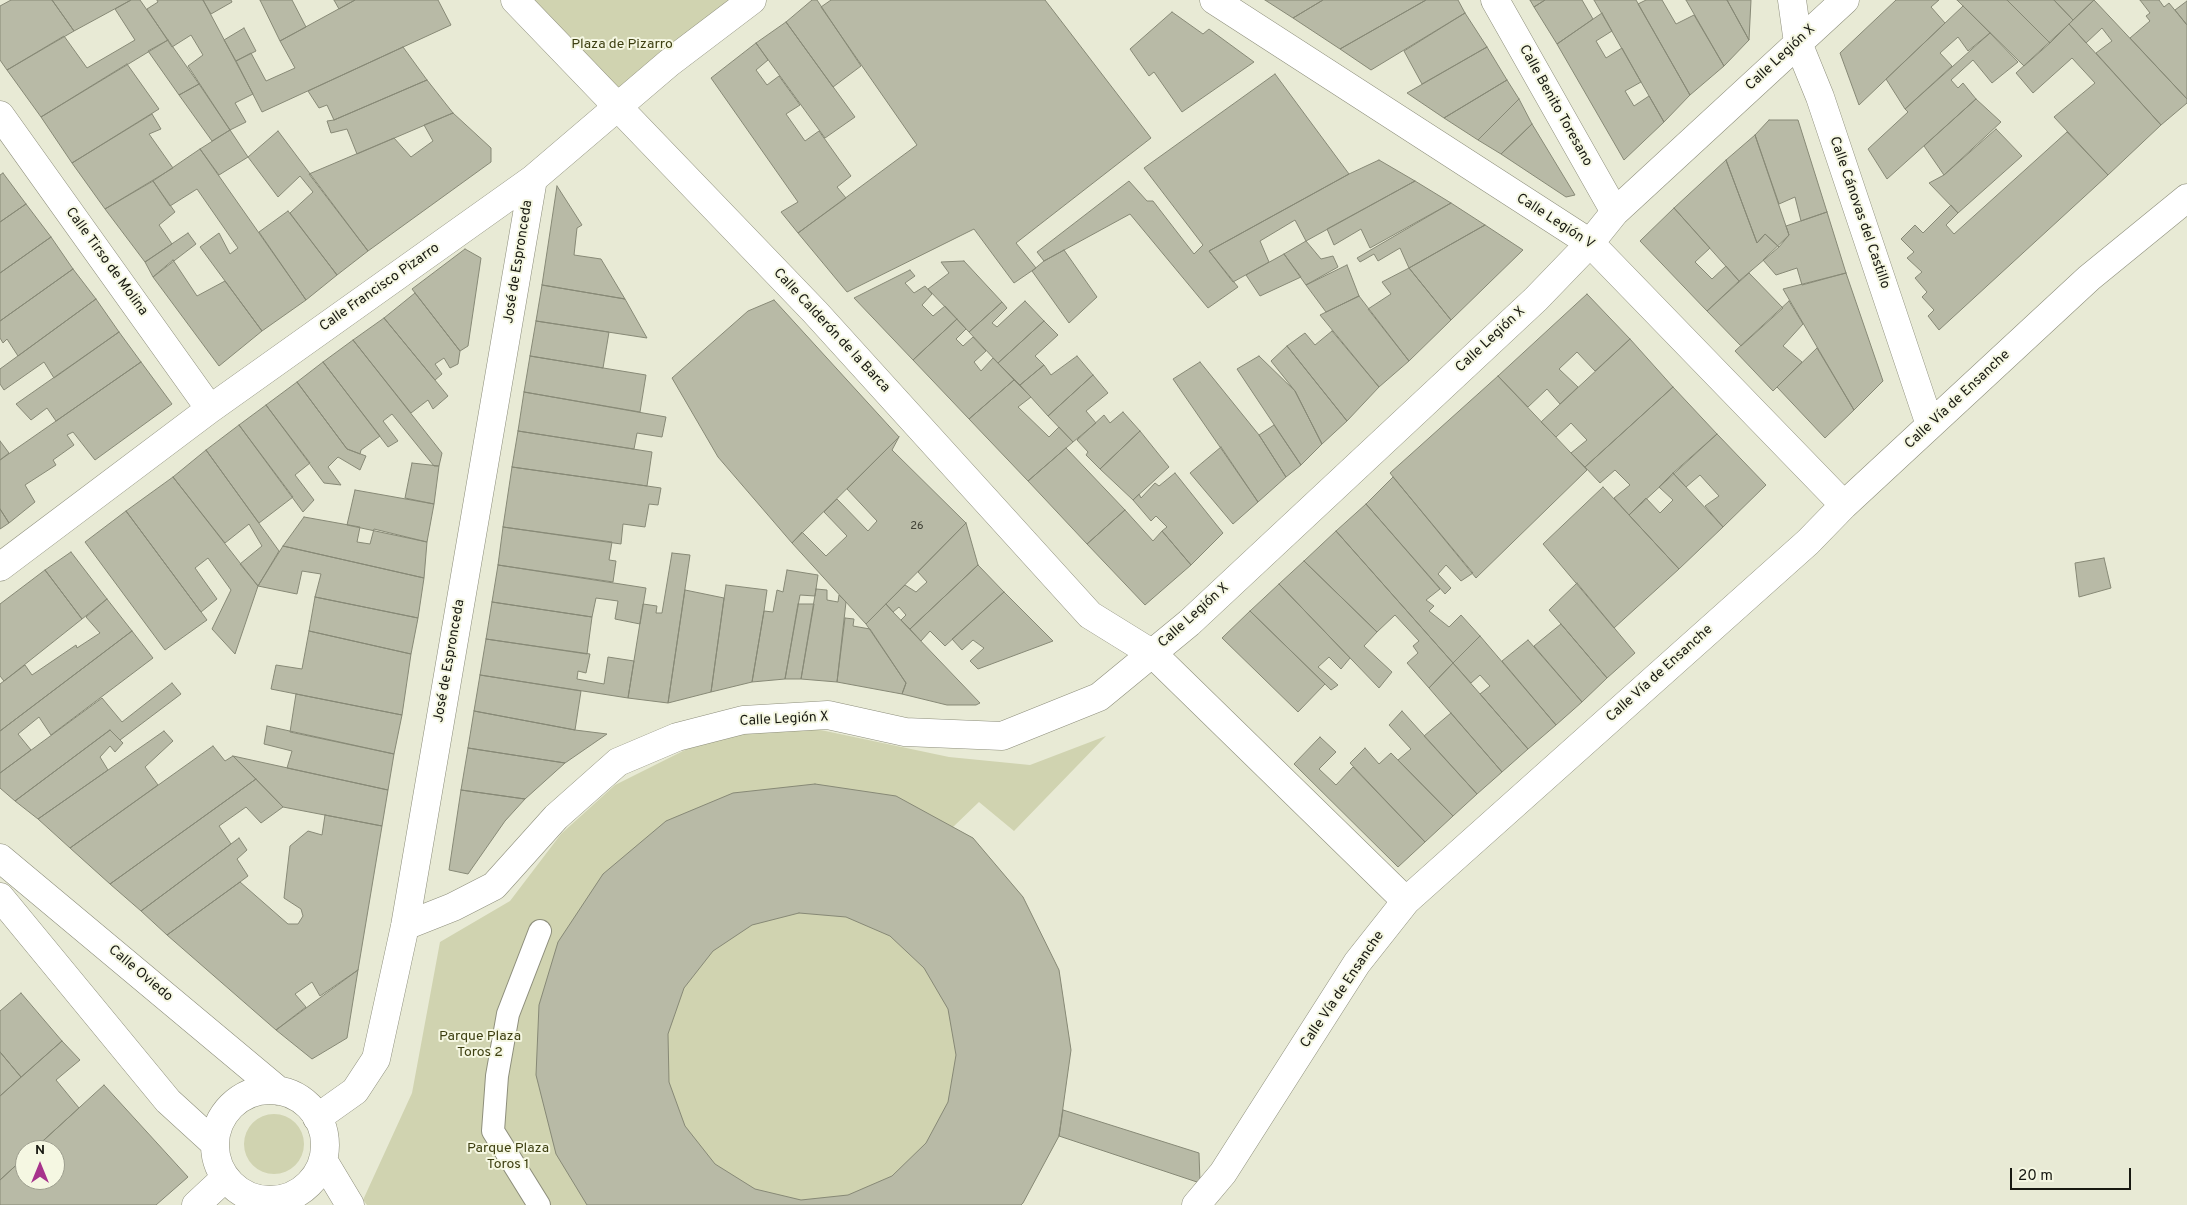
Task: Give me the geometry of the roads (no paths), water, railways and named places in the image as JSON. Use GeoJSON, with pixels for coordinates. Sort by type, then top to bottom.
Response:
{"type":"FeatureCollection","features":[{"type":"Feature","properties":{"kind":"street","name":"Calle Calderón de la Barca"},"geometry":{"type":"LineString","coordinates":[[515,0],[815,312],[1090,615],[1153,654],[1406,901]]}},
{"type":"Feature","properties":{"kind":"street","name":"Calle Francisco Pizarro"},"geometry":{"type":"LineString","coordinates":[[0,567],[210,409],[532,178],[669,63],[752,0]]}},
{"type":"Feature","properties":{"kind":"street","name":"Calle Legión V"},"geometry":{"type":"LineString","coordinates":[[1214,0],[1590,243],[1844,505]]}},
{"type":"Feature","properties":{"kind":"street","name":"Calle Benito Toresano"},"geometry":{"type":"LineString","coordinates":[[1495,0],[1615,212]]}},
{"type":"Feature","properties":{"kind":"street","name":"Calle Cánovas del Castillo"},"geometry":{"type":"LineString","coordinates":[[1792,0],[1798,43],[1826,115],[1930,425]]}},
{"type":"Feature","properties":{"kind":"street","name":"Calle Legión X"},"geometry":{"type":"LineString","coordinates":[[405,926],[453,907],[494,886],[556,817],[618,762],[677,737],[743,720],[828,715],[905,732],[1002,736],[1099,697],[1188,623],[1536,299],[1590,243],[1615,212],[1844,0]]}},
{"type":"Feature","properties":{"kind":"street","name":"Calle Tirso de Molina"},"geometry":{"type":"LineString","coordinates":[[0,115],[210,409]]}},
{"type":"Feature","properties":{"kind":"street","name":"José de Espronceda"},"geometry":{"type":"LineString","coordinates":[[317,1118],[354,1091],[376,1059],[405,926],[532,178]]}},
{"type":"Feature","properties":{"kind":"street","name":"Calle Vía de Ensanche"},"geometry":{"type":"LineString","coordinates":[[1196,1205],[1223,1173],[1357,964],[1406,901],[1808,542],[1844,505],[2089,278],[2184,205]]}},
{"type":"Feature","properties":{"kind":"street","name":"Calle Oviedo"},"geometry":{"type":"LineString","coordinates":[[0,858],[279,1091]]}},
{"type":"Feature","properties":{"kind":"street"},"geometry":{"type":"LineString","coordinates":[[0,897],[168,1101],[214,1143]]}},
{"type":"Feature","properties":{"kind":"street"},"geometry":{"type":"LineString","coordinates":[[260,1091],[279,1091],[294,1096],[307,1105],[317,1118],[323,1131],[325,1145],[323,1160],[315,1176],[303,1189],[288,1197],[270,1201],[255,1201],[237,1190],[225,1178],[217,1162],[214,1143],[218,1124],[228,1109],[242,1097],[260,1091]]}},
{"type":"Feature","properties":{"kind":"street"},"geometry":{"type":"LineString","coordinates":[[323,1160],[350,1205]]}},
{"type":"Feature","properties":{"kind":"street"},"geometry":{"type":"LineString","coordinates":[[196,1205],[225,1178]]}},
{"type":"Feature","properties":{"kind":"lane"},"geometry":{"type":"LineString","coordinates":[[539,1205],[494,1131],[497,1076],[508,1014],[540,931]]}},
{"type":"Feature","properties":{"kind":"park label","name":"Plaza de Pizarro"},"geometry":{"type":"Point","coordinates":[622,45]}},
{"type":"Feature","properties":{"kind":"park label","name":"Parque Plaza Toros 2"},"geometry":{"type":"Point","coordinates":[480,1046]}},
{"type":"Feature","properties":{"kind":"park label","name":"Parque Plaza Toros 1"},"geometry":{"type":"Point","coordinates":[508,1158]}}]}
